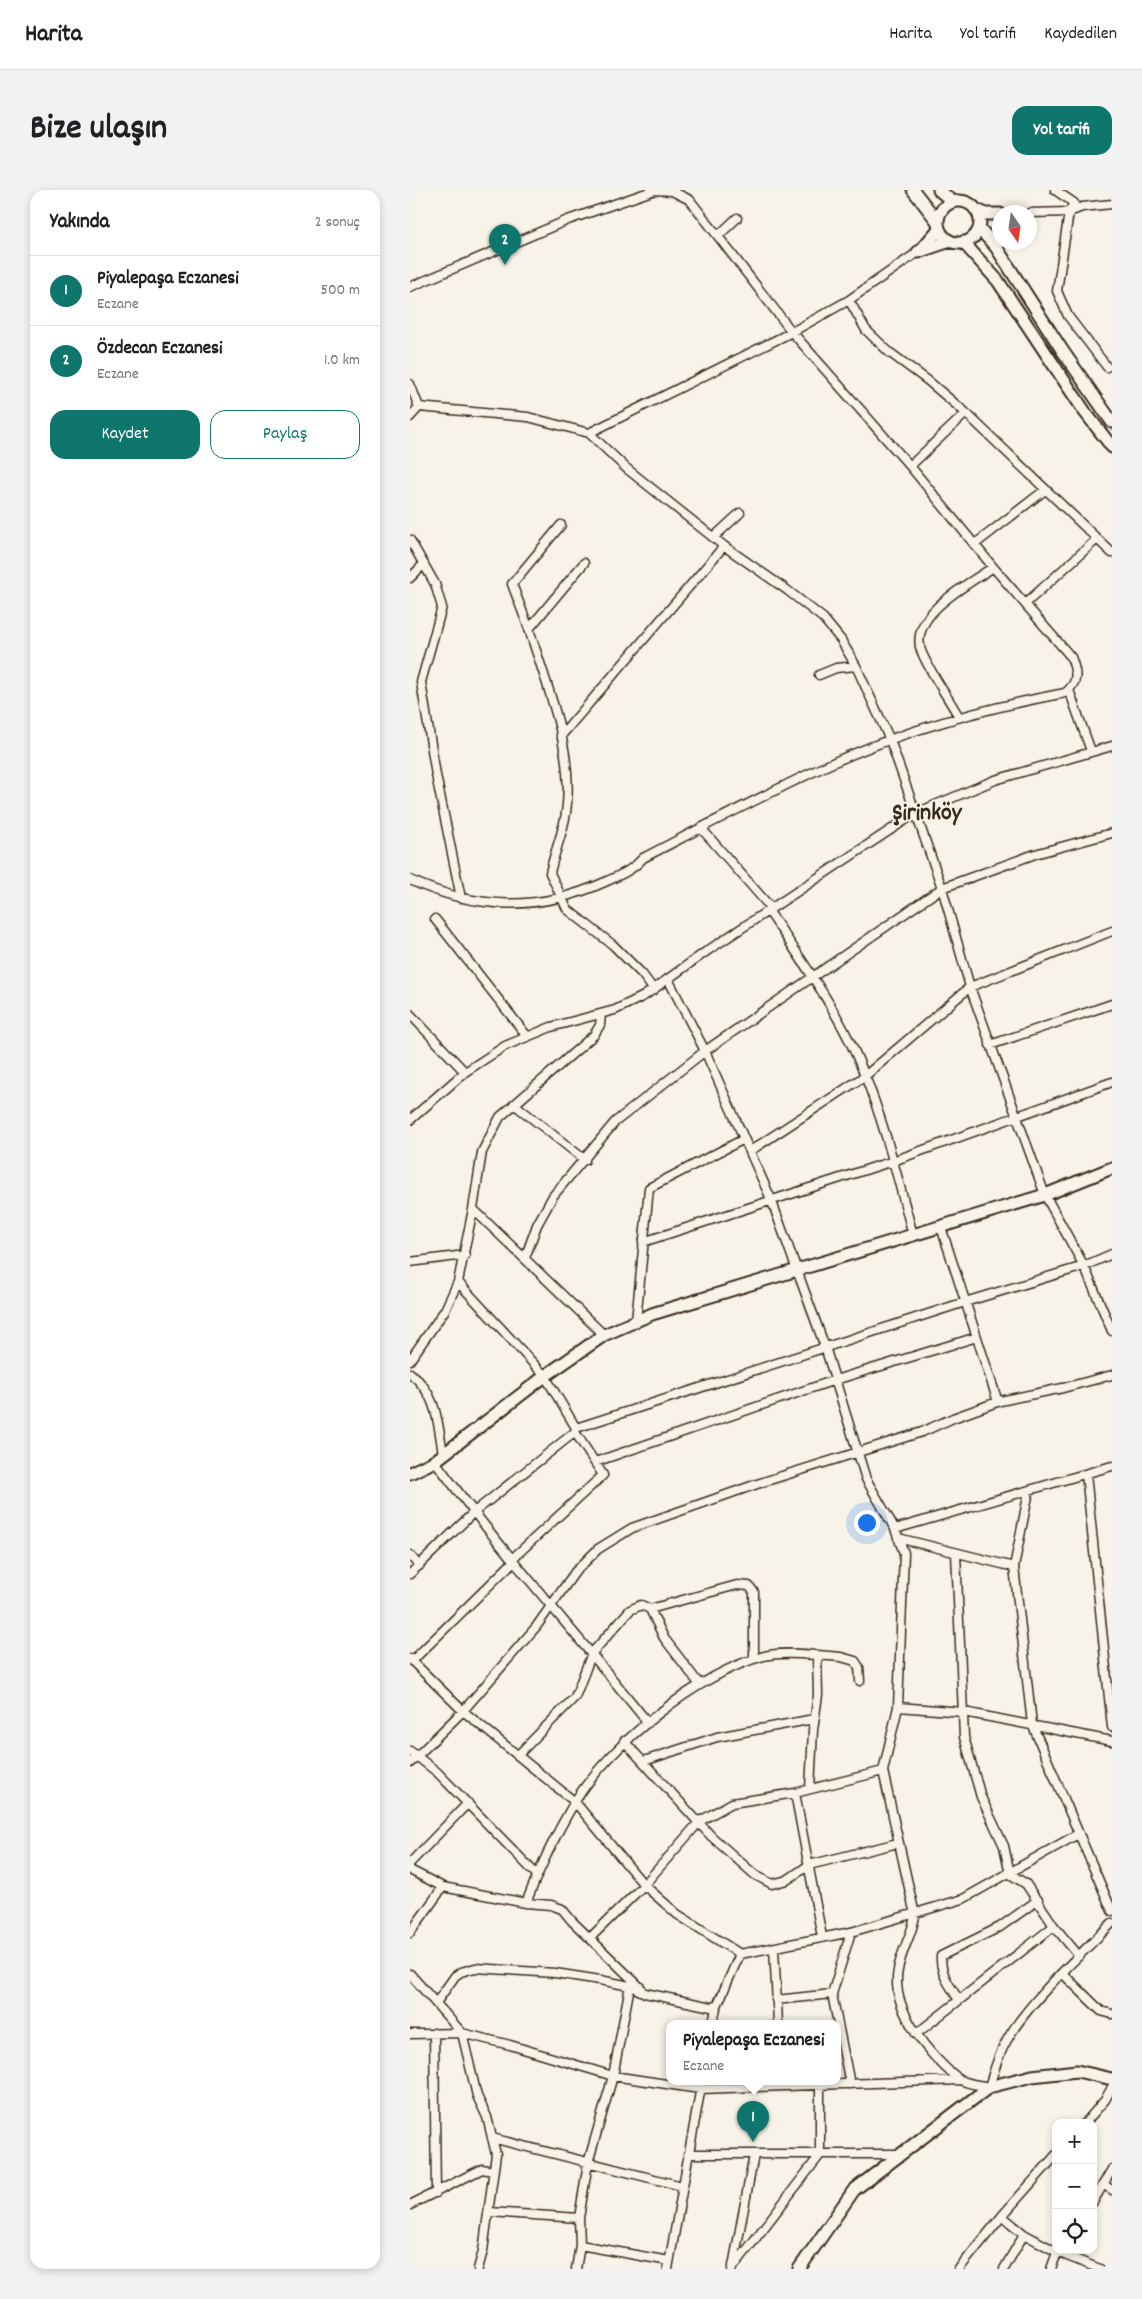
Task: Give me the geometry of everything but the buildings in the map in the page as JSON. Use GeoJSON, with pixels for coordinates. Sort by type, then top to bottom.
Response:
{"type":"FeatureCollection","features":[{"type":"Feature","properties":{"kind":"street"},"geometry":{"type":"LineString","coordinates":[[410,286],[558,224],[655,190],[672,191],[690,200],[719,235],[792,332],[910,466],[1072,657],[1078,674],[1074,686],[1065,693],[959,718],[890,740],[831,764],[701,828],[644,858],[636,867],[590,889],[560,898],[516,905],[481,903],[432,890],[410,880]]}},
{"type":"Feature","properties":{"kind":"street"},"geometry":{"type":"LineString","coordinates":[[913,190],[950,241]]}},
{"type":"Feature","properties":{"kind":"street"},"geometry":{"type":"LineString","coordinates":[[939,190],[953,202]]}},
{"type":"Feature","properties":{"kind":"street"},"geometry":{"type":"LineString","coordinates":[[1055,190],[1074,203],[1068,212],[1057,291],[1068,316],[1107,366]]}},
{"type":"Feature","properties":{"kind":"street"},"geometry":{"type":"LineString","coordinates":[[918,252],[938,225],[942,209],[953,202],[967,202],[975,209],[992,214]]}},
{"type":"Feature","properties":{"kind":"street"},"geometry":{"type":"LineString","coordinates":[[1037,213],[1068,212],[1082,207],[1112,204]]}},
{"type":"Feature","properties":{"kind":"street"},"geometry":{"type":"LineString","coordinates":[[975,209],[980,225],[1112,422]]}},
{"type":"Feature","properties":{"kind":"street"},"geometry":{"type":"LineString","coordinates":[[719,235],[737,218]]}},
{"type":"Feature","properties":{"kind":"street"},"geometry":{"type":"LineString","coordinates":[[590,433],[792,332],[849,300],[918,252],[950,241],[963,242],[973,237],[980,225],[992,219]]}},
{"type":"Feature","properties":{"kind":"street"},"geometry":{"type":"LineString","coordinates":[[963,242],[998,281],[1085,412],[1112,447]]}},
{"type":"Feature","properties":{"kind":"street"},"geometry":{"type":"LineString","coordinates":[[849,300],[866,330],[889,352],[927,380],[966,413],[1112,554]]}},
{"type":"Feature","properties":{"kind":"street"},"geometry":{"type":"LineString","coordinates":[[410,384],[419,407]]}},
{"type":"Feature","properties":{"kind":"street"},"geometry":{"type":"LineString","coordinates":[[419,407],[528,417],[590,433],[626,468],[724,546],[823,618],[841,640],[856,666],[890,740],[942,888],[970,987],[990,1046],[1018,1116],[1045,1195],[1084,1266],[1112,1331]]}},
{"type":"Feature","properties":{"kind":"street"},"geometry":{"type":"LineString","coordinates":[[410,417],[419,407]]}},
{"type":"Feature","properties":{"kind":"street"},"geometry":{"type":"LineString","coordinates":[[910,466],[966,413]]}},
{"type":"Feature","properties":{"kind":"street"},"geometry":{"type":"LineString","coordinates":[[975,544],[1046,490]]}},
{"type":"Feature","properties":{"kind":"street"},"geometry":{"type":"LineString","coordinates":[[714,537],[740,513]]}},
{"type":"Feature","properties":{"kind":"street"},"geometry":{"type":"LineString","coordinates":[[561,525],[512,584],[529,629],[562,736],[567,776],[566,814],[550,872],[560,898],[567,909],[613,945],[654,990]]}},
{"type":"Feature","properties":{"kind":"street"},"geometry":{"type":"LineString","coordinates":[[410,540],[435,584],[442,607],[423,670],[422,695],[461,898]]}},
{"type":"Feature","properties":{"kind":"street"},"geometry":{"type":"LineString","coordinates":[[1026,603],[1097,540]]}},
{"type":"Feature","properties":{"kind":"street"},"geometry":{"type":"LineString","coordinates":[[562,736],[724,546]]}},
{"type":"Feature","properties":{"kind":"street"},"geometry":{"type":"LineString","coordinates":[[529,629],[584,563]]}},
{"type":"Feature","properties":{"kind":"street"},"geometry":{"type":"LineString","coordinates":[[410,578],[424,564]]}},
{"type":"Feature","properties":{"kind":"street"},"geometry":{"type":"LineString","coordinates":[[959,718],[920,648],[920,631],[936,607],[993,566]]}},
{"type":"Feature","properties":{"kind":"street"},"geometry":{"type":"LineString","coordinates":[[819,675],[836,668],[856,666]]}},
{"type":"Feature","properties":{"kind":"street"},"geometry":{"type":"LineString","coordinates":[[1069,690],[1092,752]]}},
{"type":"Feature","properties":{"kind":"street"},"geometry":{"type":"LineString","coordinates":[[410,1120],[465,1072],[504,1046],[551,1027],[630,1004],[654,990],[769,909],[916,813],[995,780],[1112,746]]}},
{"type":"Feature","properties":{"kind":"street"},"geometry":{"type":"LineString","coordinates":[[701,828],[769,909],[813,977],[839,1023],[865,1076],[893,1160],[914,1235]]}},
{"type":"Feature","properties":{"kind":"street"},"geometry":{"type":"LineString","coordinates":[[525,1258],[537,1225],[553,1196],[622,1115],[705,1051],[942,888],[1035,854],[1112,833]]}},
{"type":"Feature","properties":{"kind":"street"},"geometry":{"type":"LineString","coordinates":[[435,919],[527,1036]]}},
{"type":"Feature","properties":{"kind":"street"},"geometry":{"type":"LineString","coordinates":[[750,1151],[865,1076],[970,987],[1112,930]]}},
{"type":"Feature","properties":{"kind":"street"},"geometry":{"type":"LineString","coordinates":[[668,979],[705,1051],[771,1199],[825,1346],[866,1478],[895,1529],[904,1553],[898,1707],[883,1770],[915,1915],[914,1928],[905,1945],[897,1971],[899,1994],[910,2027],[960,2080]]}},
{"type":"Feature","properties":{"kind":"street"},"geometry":{"type":"LineString","coordinates":[[990,1046],[1112,1004]]}},
{"type":"Feature","properties":{"kind":"street"},"geometry":{"type":"LineString","coordinates":[[410,1014],[465,1072]]}},
{"type":"Feature","properties":{"kind":"street"},"geometry":{"type":"LineString","coordinates":[[410,1360],[445,1310],[458,1282],[482,1152],[500,1118],[594,1035],[600,1026],[601,1014]]}},
{"type":"Feature","properties":{"kind":"street"},"geometry":{"type":"LineString","coordinates":[[643,1242],[893,1160],[1112,1082]]}},
{"type":"Feature","properties":{"kind":"street"},"geometry":{"type":"LineString","coordinates":[[514,1104],[585,1160]]}},
{"type":"Feature","properties":{"kind":"street"},"geometry":{"type":"LineString","coordinates":[[636,1322],[649,1188],[744,1138]]}},
{"type":"Feature","properties":{"kind":"street"},"geometry":{"type":"LineString","coordinates":[[410,1473],[439,1458],[545,1376],[604,1335],[652,1314],[1045,1195],[1112,1168]]}},
{"type":"Feature","properties":{"kind":"street"},"geometry":{"type":"LineString","coordinates":[[473,1209],[604,1335]]}},
{"type":"Feature","properties":{"kind":"street"},"geometry":{"type":"LineString","coordinates":[[941,1227],[998,1402]]}},
{"type":"Feature","properties":{"kind":"street"},"geometry":{"type":"LineString","coordinates":[[410,1574],[473,1513],[575,1430],[825,1346],[1084,1266],[1112,1254]]}},
{"type":"Feature","properties":{"kind":"street"},"geometry":{"type":"LineString","coordinates":[[410,1262],[464,1255]]}},
{"type":"Feature","properties":{"kind":"street"},"geometry":{"type":"LineString","coordinates":[[458,1282],[545,1376],[603,1475],[411,1660],[463,1710],[575,1802],[644,1885],[677,1914],[740,1954],[852,1932],[915,1915],[963,1899],[1078,1834]]}},
{"type":"Feature","properties":{"kind":"street"},"geometry":{"type":"LineString","coordinates":[[595,1462],[835,1380],[977,1337]]}},
{"type":"Feature","properties":{"kind":"street"},"geometry":{"type":"LineString","coordinates":[[410,1373],[430,1394],[436,1414],[439,1458],[473,1513],[551,1608],[592,1653],[648,1723]]}},
{"type":"Feature","properties":{"kind":"street"},"geometry":{"type":"LineString","coordinates":[[410,1763],[463,1710],[551,1608],[575,1572],[598,1549],[632,1528],[922,1432],[953,1418],[998,1402],[1112,1375]]}},
{"type":"Feature","properties":{"kind":"street"},"geometry":{"type":"LineString","coordinates":[[895,1529],[1112,1466]]}},
{"type":"Feature","properties":{"kind":"street"},"geometry":{"type":"LineString","coordinates":[[1086,1474],[1112,1727]]}},
{"type":"Feature","properties":{"kind":"street"},"geometry":{"type":"LineString","coordinates":[[1029,1491],[1014,1567],[1032,1724],[1112,1911]]}},
{"type":"Feature","properties":{"kind":"street"},"geometry":{"type":"LineString","coordinates":[[898,1538],[1014,1567]]}},
{"type":"Feature","properties":{"kind":"street"},"geometry":{"type":"LineString","coordinates":[[956,1552],[964,1737],[981,1797],[1004,1846],[1010,1874],[1026,1884],[1054,1926],[1079,1956]]}},
{"type":"Feature","properties":{"kind":"street"},"geometry":{"type":"LineString","coordinates":[[410,1555],[419,1566]]}},
{"type":"Feature","properties":{"kind":"street"},"geometry":{"type":"LineString","coordinates":[[518,1755],[575,1697],[592,1653],[630,1610],[641,1606],[650,1609],[737,1585],[749,1586],[754,1592],[754,1659]]}},
{"type":"Feature","properties":{"kind":"street"},"geometry":{"type":"LineString","coordinates":[[650,1609],[664,1638],[700,1685]]}},
{"type":"Feature","properties":{"kind":"street"},"geometry":{"type":"LineString","coordinates":[[526,1903],[537,1875],[575,1802],[624,1741],[700,1685],[738,1665],[766,1655],[841,1657],[855,1661],[859,1667],[860,1681]]}},
{"type":"Feature","properties":{"kind":"street"},"geometry":{"type":"LineString","coordinates":[[810,1789],[814,1719],[818,1696],[818,1655]]}},
{"type":"Feature","properties":{"kind":"street"},"geometry":{"type":"LineString","coordinates":[[898,1707],[964,1712],[1112,1741]]}},
{"type":"Feature","properties":{"kind":"street"},"geometry":{"type":"LineString","coordinates":[[644,1761],[718,1737],[814,1719]]}},
{"type":"Feature","properties":{"kind":"street"},"geometry":{"type":"LineString","coordinates":[[624,1741],[700,1821],[711,1836],[756,1875],[772,1884],[788,1880],[809,1865],[898,1843]]}},
{"type":"Feature","properties":{"kind":"street"},"geometry":{"type":"LineString","coordinates":[[410,1751],[438,1772],[537,1875]]}},
{"type":"Feature","properties":{"kind":"street"},"geometry":{"type":"LineString","coordinates":[[591,1937],[644,1885],[700,1821],[732,1803],[795,1793],[883,1770]]}},
{"type":"Feature","properties":{"kind":"street"},"geometry":{"type":"LineString","coordinates":[[795,1793],[822,1937]]}},
{"type":"Feature","properties":{"kind":"street"},"geometry":{"type":"LineString","coordinates":[[410,1863],[468,1803]]}},
{"type":"Feature","properties":{"kind":"street"},"geometry":{"type":"LineString","coordinates":[[410,1870],[443,1887],[526,1903],[551,1905],[562,1909],[645,1993]]}},
{"type":"Feature","properties":{"kind":"street"},"geometry":{"type":"LineString","coordinates":[[410,1933],[443,1887]]}},
{"type":"Feature","properties":{"kind":"street"},"geometry":{"type":"LineString","coordinates":[[959,2000],[943,1974],[940,1966],[941,1956],[1000,1927],[1038,1900]]}},
{"type":"Feature","properties":{"kind":"street"},"geometry":{"type":"LineString","coordinates":[[989,2087],[996,2064],[1007,2040],[1021,2020],[1062,1973],[1112,1923]]}},
{"type":"Feature","properties":{"kind":"street"},"geometry":{"type":"LineString","coordinates":[[916,2034],[1054,1926]]}},
{"type":"Feature","properties":{"kind":"street"},"geometry":{"type":"LineString","coordinates":[[837,2020],[832,1994],[852,1932]]}},
{"type":"Feature","properties":{"kind":"street"},"geometry":{"type":"LineString","coordinates":[[774,1948],[778,2020]]}},
{"type":"Feature","properties":{"kind":"street"},"geometry":{"type":"LineString","coordinates":[[714,2020],[716,2008],[740,1954]]}},
{"type":"Feature","properties":{"kind":"street"},"geometry":{"type":"LineString","coordinates":[[436,2004],[455,1976],[460,1972],[475,1968],[555,1973],[630,1986],[645,1993],[716,2008]]}},
{"type":"Feature","properties":{"kind":"street"},"geometry":{"type":"LineString","coordinates":[[1062,1973],[1101,2011],[1112,2014]]}},
{"type":"Feature","properties":{"kind":"street"},"geometry":{"type":"LineString","coordinates":[[410,1974],[462,2033],[477,2096],[487,2117],[496,2154],[489,2212],[478,2269]]}},
{"type":"Feature","properties":{"kind":"street"},"geometry":{"type":"LineString","coordinates":[[576,2269],[580,2245],[579,2218],[588,2163],[613,2076],[630,1986]]}},
{"type":"Feature","properties":{"kind":"street"},"geometry":{"type":"LineString","coordinates":[[776,2000],[832,1994]]}},
{"type":"Feature","properties":{"kind":"street"},"geometry":{"type":"LineString","coordinates":[[434,2033],[436,2193]]}},
{"type":"Feature","properties":{"kind":"street"},"geometry":{"type":"LineString","coordinates":[[410,2034],[462,2033],[510,2044],[613,2076],[666,2081]]}},
{"type":"Feature","properties":{"kind":"street"},"geometry":{"type":"LineString","coordinates":[[841,2039],[850,2084]]}},
{"type":"Feature","properties":{"kind":"street"},"geometry":{"type":"LineString","coordinates":[[799,2269],[854,2190],[989,2087],[1032,2076],[1077,2071],[1112,2079]]}},
{"type":"Feature","properties":{"kind":"street"},"geometry":{"type":"LineString","coordinates":[[841,2084],[960,2080],[989,2087]]}},
{"type":"Feature","properties":{"kind":"street"},"geometry":{"type":"LineString","coordinates":[[580,2245],[669,2265],[701,2085]]}},
{"type":"Feature","properties":{"kind":"street"},"geometry":{"type":"LineString","coordinates":[[732,2269],[820,2155],[820,2085]]}},
{"type":"Feature","properties":{"kind":"street"},"geometry":{"type":"LineString","coordinates":[[1089,2119],[1109,2101],[1112,2087]]}},
{"type":"Feature","properties":{"kind":"street"},"geometry":{"type":"LineString","coordinates":[[492,2138],[682,2186]]}},
{"type":"Feature","properties":{"kind":"street"},"geometry":{"type":"LineString","coordinates":[[688,2154],[900,2154]]}},
{"type":"Feature","properties":{"kind":"street"},"geometry":{"type":"LineString","coordinates":[[732,2269],[754,2155]]}},
{"type":"Feature","properties":{"kind":"street"},"geometry":{"type":"LineString","coordinates":[[959,2269],[1002,2216],[1052,2160]]}},
{"type":"Feature","properties":{"kind":"street"},"geometry":{"type":"LineString","coordinates":[[410,2205],[482,2169],[493,2171]]}},
{"type":"Feature","properties":{"kind":"street"},"geometry":{"type":"LineString","coordinates":[[1097,2195],[1112,2169]]}},
{"type":"Feature","properties":{"kind":"street"},"geometry":{"type":"LineString","coordinates":[[1103,2184],[1112,2190]]}},
{"type":"Feature","properties":{"kind":"street"},"geometry":{"type":"LineString","coordinates":[[489,2212],[579,2218]]}},
{"type":"Feature","properties":{"kind":"street"},"geometry":{"type":"LineString","coordinates":[[1002,2216],[1024,2234],[1052,2248]]}},
{"type":"Feature","properties":{"kind":"street"},"geometry":{"type":"LineString","coordinates":[[1004,2269],[1024,2234]]}},
{"type":"Feature","properties":{"kind":"street"},"geometry":{"type":"LineString","coordinates":[[1051,2269],[1057,2254]]}},
{"type":"Feature","properties":{"kind":"street"},"geometry":{"type":"LineString","coordinates":[[1065,2254],[1100,2269]]}},
{"type":"Feature","properties":{"kind":"place","name":"Özdecan Eczanesi"},"geometry":{"type":"Point","coordinates":[505,265]}},
{"type":"Feature","properties":{"kind":"place","name":"Piyalepaşa Eczanesi"},"geometry":{"type":"Point","coordinates":[753,2142]}},
{"type":"Feature","properties":{"kind":"district","name":"Şirinköy"},"geometry":{"type":"Point","coordinates":[927,814]}}]}
